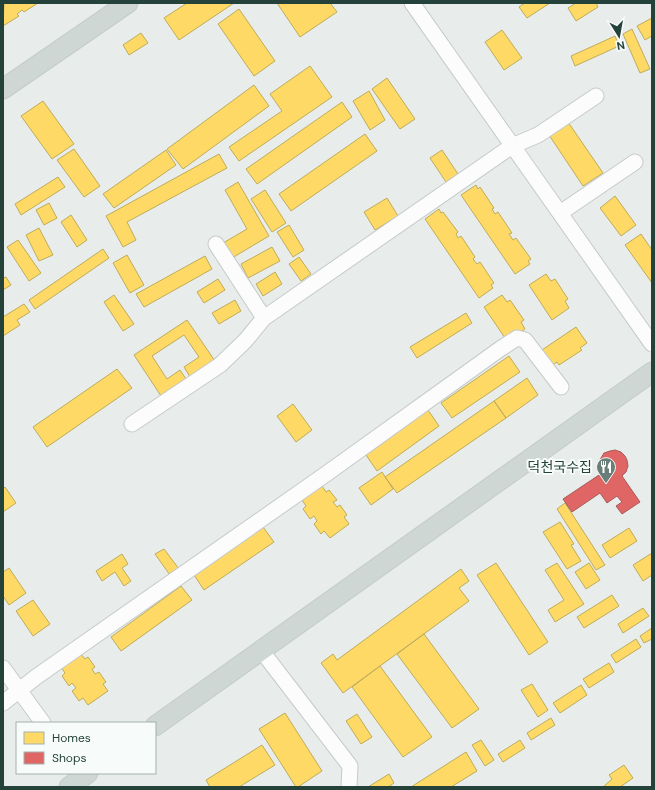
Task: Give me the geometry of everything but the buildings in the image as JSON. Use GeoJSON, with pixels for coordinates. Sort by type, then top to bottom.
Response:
{"type":"FeatureCollection","features":[{"type":"Feature","properties":{"kind":"main road"},"geometry":{"type":"LineString","coordinates":[[3,89],[128,3]]}},
{"type":"Feature","properties":{"kind":"main road"},"geometry":{"type":"LineString","coordinates":[[156,725],[652,372]]}},
{"type":"Feature","properties":{"kind":"street"},"geometry":{"type":"LineString","coordinates":[[412,3],[652,344]]}},
{"type":"Feature","properties":{"kind":"street"},"geometry":{"type":"LineString","coordinates":[[132,424],[220,365],[246,341],[264,318],[512,146],[538,135],[596,96]]}},
{"type":"Feature","properties":{"kind":"street"},"geometry":{"type":"LineString","coordinates":[[560,213],[635,162]]}},
{"type":"Feature","properties":{"kind":"street"},"geometry":{"type":"LineString","coordinates":[[216,244],[264,318]]}},
{"type":"Feature","properties":{"kind":"street"},"geometry":{"type":"LineString","coordinates":[[3,703],[19,690],[517,338],[526,340],[562,387]]}},
{"type":"Feature","properties":{"kind":"street"},"geometry":{"type":"LineString","coordinates":[[261,650],[350,766],[349,787]]}},
{"type":"Feature","properties":{"kind":"street"},"geometry":{"type":"LineString","coordinates":[[3,668],[42,722]]}},
{"type":"Feature","properties":{"kind":"place","name":"덕천국수집"},"geometry":{"type":"Point","coordinates":[606,484]}}]}
